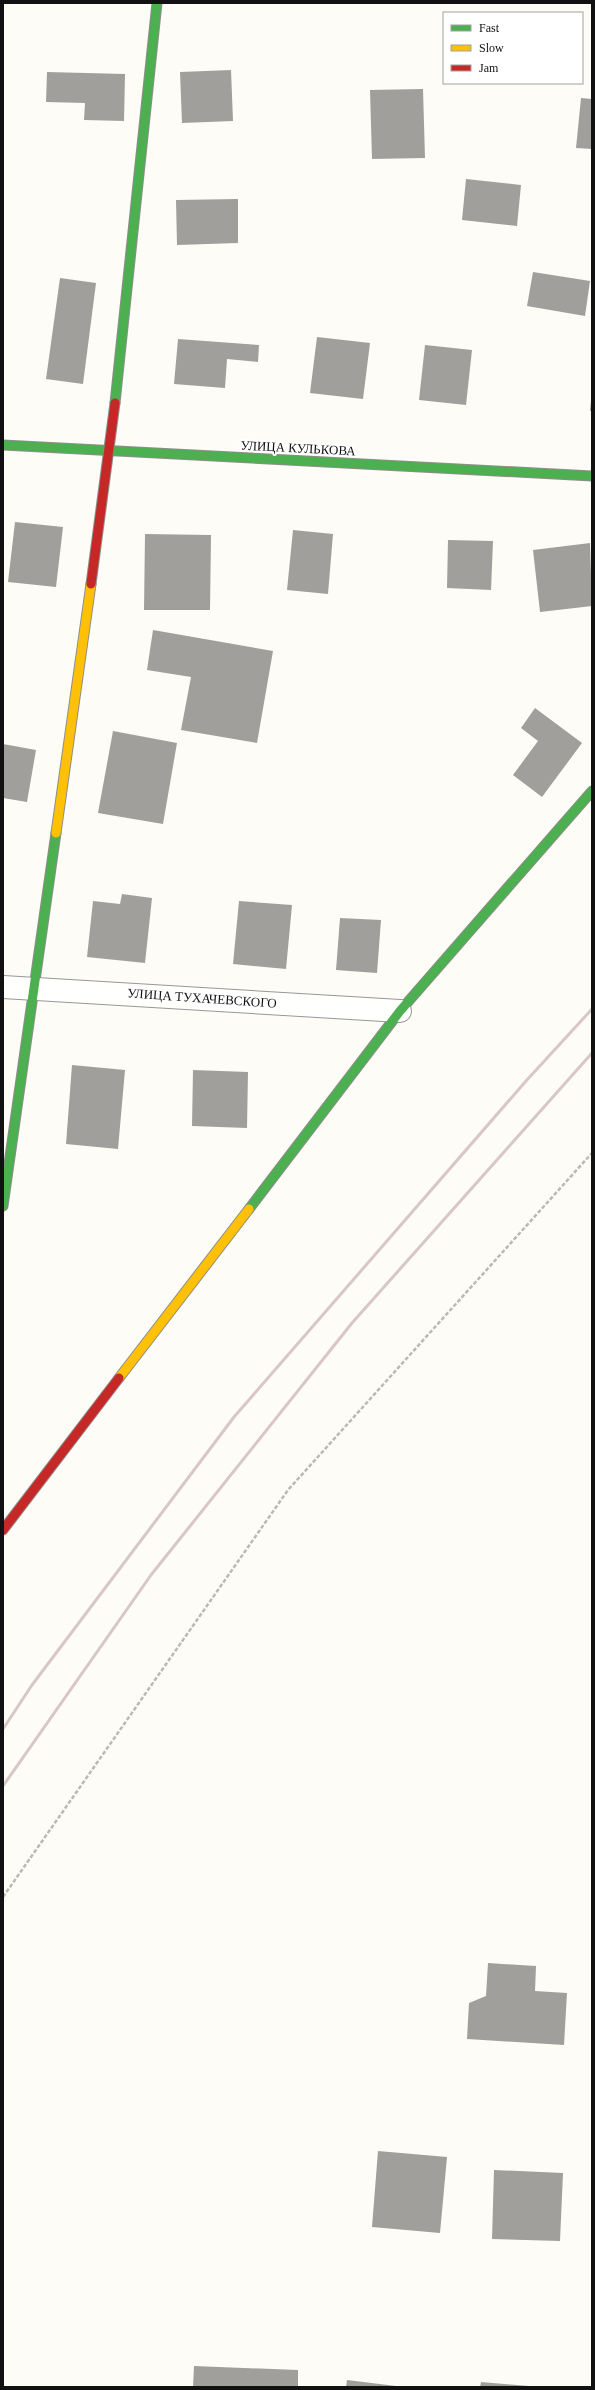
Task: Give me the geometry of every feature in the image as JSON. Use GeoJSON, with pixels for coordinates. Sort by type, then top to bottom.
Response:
{"type":"FeatureCollection","features":[{"type":"Feature","properties":{"kind":"street"},"geometry":{"type":"LineString","coordinates":[[3,1206],[110,451],[157,3]]}},
{"type":"Feature","properties":{"kind":"street","name":"УЛИЦА КУЛЬКОВА"},"geometry":{"type":"LineString","coordinates":[[3,445],[592,476]]}},
{"type":"Feature","properties":{"kind":"street"},"geometry":{"type":"LineString","coordinates":[[3,1530],[400,1011],[592,791]]}},
{"type":"Feature","properties":{"kind":"street","name":"УЛИЦА ТУХАЧЕВСКОГО"},"geometry":{"type":"LineString","coordinates":[[3,986],[400,1011]]}},
{"type":"Feature","properties":{"kind":"path"},"geometry":{"type":"LineString","coordinates":[[3,1897],[288,1490],[592,1153]]}},
{"type":"Feature","properties":{"kind":"building"},"geometry":{"type":"Polygon","coordinates":[[[231,70],[233,121],[182,123],[180,72],[231,70]]]}},
{"type":"Feature","properties":{"kind":"building"},"geometry":{"type":"Polygon","coordinates":[[[47,72],[125,74],[124,121],[84,120],[85,103],[46,102],[47,72]]]}},
{"type":"Feature","properties":{"kind":"building"},"geometry":{"type":"Polygon","coordinates":[[[423,89],[425,158],[372,159],[370,90],[423,89]]]}},
{"type":"Feature","properties":{"kind":"building"},"geometry":{"type":"Polygon","coordinates":[[[581,98],[592,99],[592,149],[576,148],[581,98]]]}},
{"type":"Feature","properties":{"kind":"building"},"geometry":{"type":"Polygon","coordinates":[[[466,179],[521,185],[517,226],[462,220],[466,179]]]}},
{"type":"Feature","properties":{"kind":"building"},"geometry":{"type":"Polygon","coordinates":[[[238,199],[238,243],[177,245],[176,200],[238,199]]]}},
{"type":"Feature","properties":{"kind":"building"},"geometry":{"type":"Polygon","coordinates":[[[533,272],[590,281],[585,316],[527,306],[533,272]]]}},
{"type":"Feature","properties":{"kind":"building"},"geometry":{"type":"Polygon","coordinates":[[[60,278],[96,283],[83,384],[46,379],[60,278]]]}},
{"type":"Feature","properties":{"kind":"building"},"geometry":{"type":"Polygon","coordinates":[[[317,337],[370,343],[363,399],[310,393],[317,337]]]}},
{"type":"Feature","properties":{"kind":"building"},"geometry":{"type":"Polygon","coordinates":[[[178,339],[259,345],[258,362],[227,359],[225,388],[174,384],[178,339]]]}},
{"type":"Feature","properties":{"kind":"building"},"geometry":{"type":"Polygon","coordinates":[[[425,345],[472,350],[466,405],[419,400],[425,345]]]}},
{"type":"Feature","properties":{"kind":"building"},"geometry":{"type":"Polygon","coordinates":[[[591,400],[592,411],[590,411],[591,400]]]}},
{"type":"Feature","properties":{"kind":"building"},"geometry":{"type":"Polygon","coordinates":[[[15,522],[63,527],[56,587],[8,582],[15,522]]]}},
{"type":"Feature","properties":{"kind":"building"},"geometry":{"type":"Polygon","coordinates":[[[293,530],[333,534],[328,594],[287,590],[293,530]]]}},
{"type":"Feature","properties":{"kind":"building"},"geometry":{"type":"Polygon","coordinates":[[[145,534],[211,535],[210,610],[144,610],[145,534]]]}},
{"type":"Feature","properties":{"kind":"building"},"geometry":{"type":"Polygon","coordinates":[[[448,540],[493,541],[491,590],[447,588],[448,540]]]}},
{"type":"Feature","properties":{"kind":"building"},"geometry":{"type":"Polygon","coordinates":[[[590,543],[592,606],[540,612],[533,550],[590,543]]]}},
{"type":"Feature","properties":{"kind":"building"},"geometry":{"type":"Polygon","coordinates":[[[153,630],[273,651],[257,743],[181,730],[191,677],[147,670],[153,630]]]}},
{"type":"Feature","properties":{"kind":"building"},"geometry":{"type":"Polygon","coordinates":[[[535,708],[582,743],[542,797],[513,775],[538,741],[521,728],[535,708]]]}},
{"type":"Feature","properties":{"kind":"building"},"geometry":{"type":"Polygon","coordinates":[[[113,731],[177,743],[163,824],[98,813],[113,731]]]}},
{"type":"Feature","properties":{"kind":"building"},"geometry":{"type":"Polygon","coordinates":[[[3,744],[36,750],[27,802],[3,798],[3,744]]]}},
{"type":"Feature","properties":{"kind":"building"},"geometry":{"type":"Polygon","coordinates":[[[122,894],[152,898],[145,963],[87,957],[93,901],[120,904],[122,894]]]}},
{"type":"Feature","properties":{"kind":"building"},"geometry":{"type":"Polygon","coordinates":[[[239,901],[292,905],[286,969],[233,964],[239,901]]]}},
{"type":"Feature","properties":{"kind":"building"},"geometry":{"type":"Polygon","coordinates":[[[340,918],[381,920],[377,973],[336,970],[340,918]]]}},
{"type":"Feature","properties":{"kind":"building"},"geometry":{"type":"Polygon","coordinates":[[[72,1065],[125,1070],[118,1149],[66,1144],[72,1065]]]}},
{"type":"Feature","properties":{"kind":"building"},"geometry":{"type":"Polygon","coordinates":[[[193,1070],[248,1072],[247,1128],[192,1126],[193,1070]]]}},
{"type":"Feature","properties":{"kind":"building"},"geometry":{"type":"Polygon","coordinates":[[[488,1963],[536,1966],[535,1991],[567,1993],[564,2045],[467,2039],[469,2003],[486,1996],[488,1963]]]}},
{"type":"Feature","properties":{"kind":"building"},"geometry":{"type":"Polygon","coordinates":[[[378,2151],[447,2157],[440,2233],[372,2227],[378,2151]]]}},
{"type":"Feature","properties":{"kind":"building"},"geometry":{"type":"Polygon","coordinates":[[[494,2170],[563,2173],[560,2241],[492,2239],[494,2170]]]}},
{"type":"Feature","properties":{"kind":"building"},"geometry":{"type":"Polygon","coordinates":[[[194,2366],[298,2370],[298,2387],[193,2387],[194,2366]]]}},
{"type":"Feature","properties":{"kind":"building"},"geometry":{"type":"Polygon","coordinates":[[[347,2380],[396,2386],[396,2387],[346,2387],[347,2380]]]}},
{"type":"Feature","properties":{"kind":"building"},"geometry":{"type":"Polygon","coordinates":[[[481,2382],[529,2386],[529,2387],[480,2387],[481,2382]]]}},
{"type":"Feature","properties":{"kind":"railway"},"geometry":{"type":"LineString","coordinates":[[3,1729],[32,1685],[234,1417],[526,1081],[592,1009]]}},
{"type":"Feature","properties":{"kind":"railway"},"geometry":{"type":"LineString","coordinates":[[3,1786],[151,1575],[352,1323],[592,1053]]}},
{"type":"Feature","properties":{"kind":"traffic: fast"},"geometry":{"type":"LineString","coordinates":[[115,403],[157,3]]}},
{"type":"Feature","properties":{"kind":"traffic: fast"},"geometry":{"type":"LineString","coordinates":[[3,445],[592,476]]}},
{"type":"Feature","properties":{"kind":"traffic: fast"},"geometry":{"type":"LineString","coordinates":[[249,1209],[400,1011],[592,791]]}},
{"type":"Feature","properties":{"kind":"traffic: fast"},"geometry":{"type":"LineString","coordinates":[[3,1206],[56,833]]}},
{"type":"Feature","properties":{"kind":"traffic: slow"},"geometry":{"type":"LineString","coordinates":[[56,833],[91,584]]}},
{"type":"Feature","properties":{"kind":"traffic: slow"},"geometry":{"type":"LineString","coordinates":[[119,1378],[249,1209]]}},
{"type":"Feature","properties":{"kind":"traffic: jam"},"geometry":{"type":"LineString","coordinates":[[91,584],[115,403]]}},
{"type":"Feature","properties":{"kind":"traffic: jam"},"geometry":{"type":"LineString","coordinates":[[3,1530],[119,1378]]}}]}
